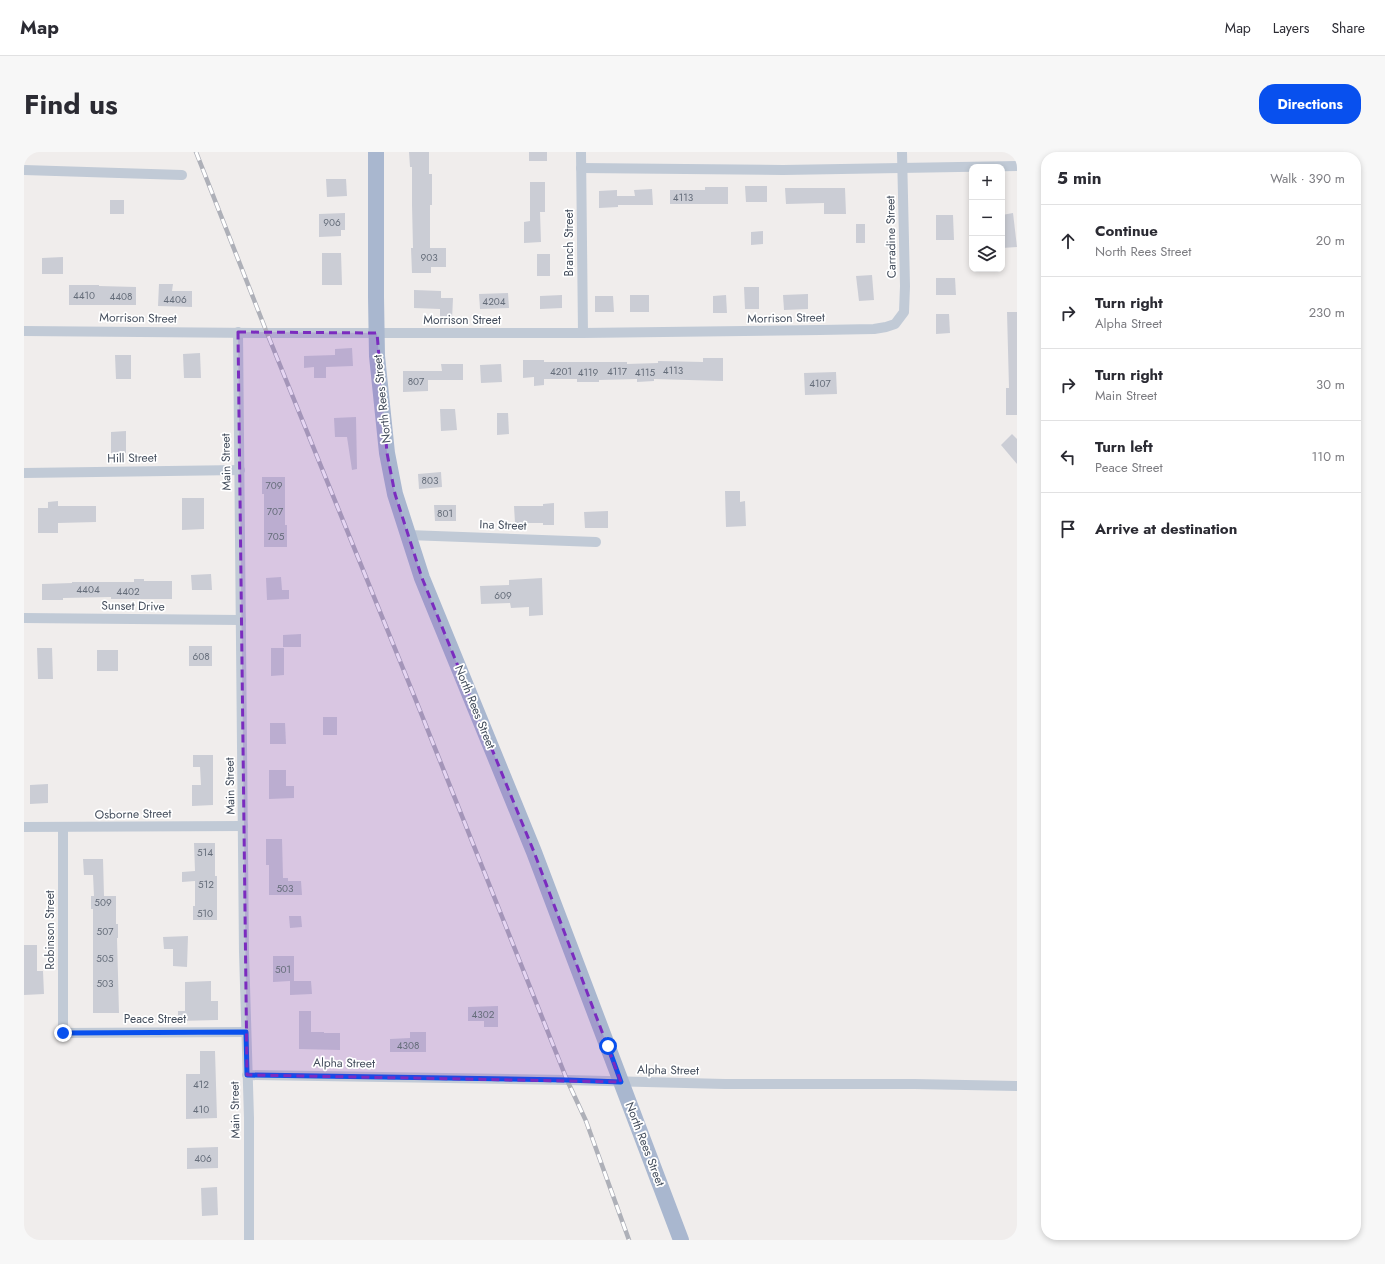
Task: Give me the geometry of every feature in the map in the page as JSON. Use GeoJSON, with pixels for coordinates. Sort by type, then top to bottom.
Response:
{"type":"FeatureCollection","features":[{"type":"Feature","properties":{"kind":"main road","name":"North Rees Street"},"geometry":{"type":"LineString","coordinates":[[376,152],[376,296],[378,356],[387,453],[395,494],[425,585],[534,852],[681,1240]]}},
{"type":"Feature","properties":{"kind":"street","name":"Branch Street"},"geometry":{"type":"LineString","coordinates":[[581,152],[583,333]]}},
{"type":"Feature","properties":{"kind":"street","name":"Carradine Street"},"geometry":{"type":"LineString","coordinates":[[898,320],[904,312],[905,286],[902,152]]}},
{"type":"Feature","properties":{"kind":"street"},"geometry":{"type":"LineString","coordinates":[[581,168],[783,170],[1017,166]]}},
{"type":"Feature","properties":{"kind":"street"},"geometry":{"type":"LineString","coordinates":[[24,170],[182,175]]}},
{"type":"Feature","properties":{"kind":"street","name":"Morrison Street"},"geometry":{"type":"LineString","coordinates":[[24,331],[583,333],[874,329],[895,324],[898,320]]}},
{"type":"Feature","properties":{"kind":"street","name":"Main Street"},"geometry":{"type":"LineString","coordinates":[[238,332],[244,952],[249,1240]]}},
{"type":"Feature","properties":{"kind":"street","name":"Hill Street"},"geometry":{"type":"LineString","coordinates":[[24,473],[240,470]]}},
{"type":"Feature","properties":{"kind":"street","name":"Ina Street"},"geometry":{"type":"LineString","coordinates":[[408,535],[596,542]]}},
{"type":"Feature","properties":{"kind":"street","name":"Sunset Drive"},"geometry":{"type":"LineString","coordinates":[[24,618],[241,620]]}},
{"type":"Feature","properties":{"kind":"street","name":"Osborne Street"},"geometry":{"type":"LineString","coordinates":[[24,828],[243,826]]}},
{"type":"Feature","properties":{"kind":"street","name":"Robinson Street"},"geometry":{"type":"LineString","coordinates":[[63,828],[63,1033]]}},
{"type":"Feature","properties":{"kind":"street","name":"Peace Street"},"geometry":{"type":"LineString","coordinates":[[63,1033],[246,1032]]}},
{"type":"Feature","properties":{"kind":"street","name":"Alpha Street"},"geometry":{"type":"LineString","coordinates":[[247,1075],[725,1084],[1017,1086]]}},
{"type":"Feature","properties":{"kind":"highlighted area"},"geometry":{"type":"Polygon","coordinates":[[[238,332],[377,333],[387,453],[395,494],[422,578],[534,852],[621,1082],[247,1075],[238,332]]]}},
{"type":"Feature","properties":{"kind":"building"},"geometry":{"type":"Polygon","coordinates":[[[409,152],[429,152],[429,174],[432,174],[430,248],[446,248],[446,267],[431,267],[431,273],[412,273],[412,167],[410,167],[409,152]]]}},
{"type":"Feature","properties":{"kind":"building"},"geometry":{"type":"Polygon","coordinates":[[[529,152],[547,152],[547,161],[529,161],[529,152]]]}},
{"type":"Feature","properties":{"kind":"building"},"geometry":{"type":"Polygon","coordinates":[[[326,179],[346,179],[347,196],[327,197],[326,179]]]}},
{"type":"Feature","properties":{"kind":"building"},"geometry":{"type":"Polygon","coordinates":[[[530,182],[545,182],[545,212],[540,212],[541,242],[524,243],[524,222],[530,221],[530,182]]]}},
{"type":"Feature","properties":{"kind":"building"},"geometry":{"type":"Polygon","coordinates":[[[745,186],[767,186],[767,202],[746,202],[745,186]]]}},
{"type":"Feature","properties":{"kind":"building"},"geometry":{"type":"Polygon","coordinates":[[[705,187],[728,187],[728,204],[670,204],[670,190],[705,190],[705,187]]]}},
{"type":"Feature","properties":{"kind":"building"},"geometry":{"type":"Polygon","coordinates":[[[785,188],[845,188],[846,214],[824,214],[824,203],[786,204],[785,188]]]}},
{"type":"Feature","properties":{"kind":"building"},"geometry":{"type":"Polygon","coordinates":[[[652,189],[653,205],[618,205],[618,207],[599,208],[599,191],[617,190],[617,196],[635,196],[634,190],[652,189]]]}},
{"type":"Feature","properties":{"kind":"building"},"geometry":{"type":"Polygon","coordinates":[[[110,200],[124,200],[124,214],[110,214],[110,200]]]}},
{"type":"Feature","properties":{"kind":"building"},"geometry":{"type":"Polygon","coordinates":[[[345,213],[345,230],[341,230],[341,236],[319,237],[319,214],[345,213]]]}},
{"type":"Feature","properties":{"kind":"building"},"geometry":{"type":"Polygon","coordinates":[[[1013,213],[1017,247],[1005,248],[1005,214],[1013,213]]]}},
{"type":"Feature","properties":{"kind":"building"},"geometry":{"type":"Polygon","coordinates":[[[936,215],[953,215],[954,240],[936,240],[936,215]]]}},
{"type":"Feature","properties":{"kind":"building"},"geometry":{"type":"Polygon","coordinates":[[[856,224],[865,224],[865,243],[856,243],[856,224]]]}},
{"type":"Feature","properties":{"kind":"building"},"geometry":{"type":"Polygon","coordinates":[[[763,231],[763,244],[751,245],[751,232],[763,231]]]}},
{"type":"Feature","properties":{"kind":"building"},"geometry":{"type":"Polygon","coordinates":[[[322,253],[341,253],[342,285],[322,285],[322,253]]]}},
{"type":"Feature","properties":{"kind":"building"},"geometry":{"type":"Polygon","coordinates":[[[537,254],[550,254],[550,276],[537,276],[537,254]]]}},
{"type":"Feature","properties":{"kind":"building"},"geometry":{"type":"Polygon","coordinates":[[[63,257],[63,274],[42,274],[42,258],[63,257]]]}},
{"type":"Feature","properties":{"kind":"building"},"geometry":{"type":"Polygon","coordinates":[[[872,275],[874,300],[859,301],[856,276],[872,275]]]}},
{"type":"Feature","properties":{"kind":"building"},"geometry":{"type":"Polygon","coordinates":[[[936,278],[955,278],[956,295],[936,295],[936,278]]]}},
{"type":"Feature","properties":{"kind":"building"},"geometry":{"type":"Polygon","coordinates":[[[159,284],[173,284],[172,291],[192,291],[192,307],[158,306],[159,284]]]}},
{"type":"Feature","properties":{"kind":"building"},"geometry":{"type":"Polygon","coordinates":[[[69,285],[136,287],[136,305],[69,305],[69,285]]]}},
{"type":"Feature","properties":{"kind":"building"},"geometry":{"type":"Polygon","coordinates":[[[744,287],[759,287],[759,309],[745,309],[744,287]]]}},
{"type":"Feature","properties":{"kind":"building"},"geometry":{"type":"Polygon","coordinates":[[[414,290],[441,291],[441,298],[453,298],[452,320],[440,319],[440,309],[414,308],[414,290]]]}},
{"type":"Feature","properties":{"kind":"building"},"geometry":{"type":"Polygon","coordinates":[[[508,293],[509,308],[480,309],[479,294],[508,293]]]}},
{"type":"Feature","properties":{"kind":"building"},"geometry":{"type":"Polygon","coordinates":[[[808,294],[808,309],[784,310],[783,295],[808,294]]]}},
{"type":"Feature","properties":{"kind":"building"},"geometry":{"type":"Polygon","coordinates":[[[562,295],[562,308],[540,309],[540,296],[562,295]]]}},
{"type":"Feature","properties":{"kind":"building"},"geometry":{"type":"Polygon","coordinates":[[[630,295],[649,295],[649,312],[630,312],[630,295]]]}},
{"type":"Feature","properties":{"kind":"building"},"geometry":{"type":"Polygon","coordinates":[[[726,295],[727,313],[713,313],[713,296],[726,295]]]}},
{"type":"Feature","properties":{"kind":"building"},"geometry":{"type":"Polygon","coordinates":[[[595,296],[613,296],[614,312],[595,312],[595,296]]]}},
{"type":"Feature","properties":{"kind":"building"},"geometry":{"type":"Polygon","coordinates":[[[1007,312],[1017,312],[1017,415],[1006,415],[1006,388],[1009,388],[1007,312]]]}},
{"type":"Feature","properties":{"kind":"building"},"geometry":{"type":"Polygon","coordinates":[[[936,314],[949,314],[950,333],[936,334],[936,314]]]}},
{"type":"Feature","properties":{"kind":"building"},"geometry":{"type":"Polygon","coordinates":[[[352,348],[353,366],[326,367],[326,378],[314,378],[314,367],[304,368],[304,356],[335,355],[335,349],[352,348]]]}},
{"type":"Feature","properties":{"kind":"building"},"geometry":{"type":"Polygon","coordinates":[[[200,353],[201,378],[184,378],[183,354],[200,353]]]}},
{"type":"Feature","properties":{"kind":"building"},"geometry":{"type":"Polygon","coordinates":[[[115,355],[131,355],[131,379],[116,379],[115,355]]]}},
{"type":"Feature","properties":{"kind":"building"},"geometry":{"type":"Polygon","coordinates":[[[703,358],[723,358],[723,381],[654,379],[654,381],[637,382],[637,379],[577,382],[577,379],[544,379],[544,385],[534,386],[534,377],[523,378],[523,360],[544,360],[544,362],[627,362],[627,364],[658,363],[658,361],[703,362],[703,358]]]}},
{"type":"Feature","properties":{"kind":"building"},"geometry":{"type":"Polygon","coordinates":[[[441,364],[463,364],[463,380],[428,380],[428,391],[403,392],[403,371],[442,371],[441,364]]]}},
{"type":"Feature","properties":{"kind":"building"},"geometry":{"type":"Polygon","coordinates":[[[501,364],[502,382],[481,383],[480,365],[501,364]]]}},
{"type":"Feature","properties":{"kind":"building"},"geometry":{"type":"Polygon","coordinates":[[[836,372],[837,394],[805,395],[804,373],[836,372]]]}},
{"type":"Feature","properties":{"kind":"building"},"geometry":{"type":"Polygon","coordinates":[[[440,409],[455,409],[457,430],[441,431],[440,409]]]}},
{"type":"Feature","properties":{"kind":"building"},"geometry":{"type":"Polygon","coordinates":[[[497,413],[508,413],[509,434],[497,435],[497,413]]]}},
{"type":"Feature","properties":{"kind":"building"},"geometry":{"type":"Polygon","coordinates":[[[356,417],[357,469],[352,470],[347,437],[335,437],[334,418],[356,417]]]}},
{"type":"Feature","properties":{"kind":"building"},"geometry":{"type":"Polygon","coordinates":[[[126,431],[126,453],[111,453],[111,432],[126,431]]]}},
{"type":"Feature","properties":{"kind":"building"},"geometry":{"type":"Polygon","coordinates":[[[1012,434],[1017,439],[1017,464],[1001,445],[1012,434]]]}},
{"type":"Feature","properties":{"kind":"building"},"geometry":{"type":"Polygon","coordinates":[[[441,472],[442,487],[419,489],[418,474],[441,472]]]}},
{"type":"Feature","properties":{"kind":"building"},"geometry":{"type":"Polygon","coordinates":[[[262,477],[285,477],[285,525],[287,525],[287,547],[264,547],[264,494],[262,494],[262,477]]]}},
{"type":"Feature","properties":{"kind":"building"},"geometry":{"type":"Polygon","coordinates":[[[725,491],[740,491],[740,502],[745,501],[746,526],[726,527],[725,491]]]}},
{"type":"Feature","properties":{"kind":"building"},"geometry":{"type":"Polygon","coordinates":[[[182,498],[204,498],[204,529],[182,530],[182,498]]]}},
{"type":"Feature","properties":{"kind":"building"},"geometry":{"type":"Polygon","coordinates":[[[58,501],[58,506],[96,506],[96,522],[58,523],[58,533],[38,533],[38,508],[48,508],[48,502],[58,501]]]}},
{"type":"Feature","properties":{"kind":"building"},"geometry":{"type":"Polygon","coordinates":[[[554,503],[554,525],[543,525],[543,523],[515,523],[514,506],[543,506],[543,504],[554,503]]]}},
{"type":"Feature","properties":{"kind":"building"},"geometry":{"type":"Polygon","coordinates":[[[434,505],[456,505],[456,521],[435,521],[434,505]]]}},
{"type":"Feature","properties":{"kind":"building"},"geometry":{"type":"Polygon","coordinates":[[[608,511],[608,528],[585,528],[584,512],[608,511]]]}},
{"type":"Feature","properties":{"kind":"building"},"geometry":{"type":"Polygon","coordinates":[[[211,574],[212,590],[192,590],[191,575],[211,574]]]}},
{"type":"Feature","properties":{"kind":"building"},"geometry":{"type":"Polygon","coordinates":[[[281,577],[282,590],[289,590],[289,599],[267,600],[266,578],[281,577]]]}},
{"type":"Feature","properties":{"kind":"building"},"geometry":{"type":"Polygon","coordinates":[[[542,578],[543,615],[529,616],[529,607],[511,608],[510,603],[481,604],[480,586],[509,585],[509,580],[542,578]]]}},
{"type":"Feature","properties":{"kind":"building"},"geometry":{"type":"Polygon","coordinates":[[[134,579],[144,579],[144,581],[172,581],[172,599],[111,599],[111,597],[42,600],[42,584],[72,582],[134,582],[134,579]]]}},
{"type":"Feature","properties":{"kind":"building"},"geometry":{"type":"Polygon","coordinates":[[[301,634],[301,647],[283,647],[283,635],[301,634]]]}},
{"type":"Feature","properties":{"kind":"building"},"geometry":{"type":"Polygon","coordinates":[[[189,646],[212,646],[212,666],[189,666],[189,646]]]}},
{"type":"Feature","properties":{"kind":"building"},"geometry":{"type":"Polygon","coordinates":[[[37,648],[52,648],[53,679],[38,679],[37,648]]]}},
{"type":"Feature","properties":{"kind":"building"},"geometry":{"type":"Polygon","coordinates":[[[271,648],[284,648],[284,675],[271,676],[271,648]]]}},
{"type":"Feature","properties":{"kind":"building"},"geometry":{"type":"Polygon","coordinates":[[[97,650],[118,650],[118,671],[97,671],[97,650]]]}},
{"type":"Feature","properties":{"kind":"building"},"geometry":{"type":"Polygon","coordinates":[[[323,717],[337,717],[337,735],[323,735],[323,717]]]}},
{"type":"Feature","properties":{"kind":"building"},"geometry":{"type":"Polygon","coordinates":[[[270,723],[285,723],[286,744],[270,744],[270,723]]]}},
{"type":"Feature","properties":{"kind":"building"},"geometry":{"type":"Polygon","coordinates":[[[193,755],[213,755],[213,805],[192,806],[192,785],[201,785],[200,767],[193,767],[193,755]]]}},
{"type":"Feature","properties":{"kind":"building"},"geometry":{"type":"Polygon","coordinates":[[[269,770],[286,770],[286,786],[294,786],[294,798],[269,799],[269,770]]]}},
{"type":"Feature","properties":{"kind":"building"},"geometry":{"type":"Polygon","coordinates":[[[48,784],[48,803],[30,804],[30,785],[48,784]]]}},
{"type":"Feature","properties":{"kind":"building"},"geometry":{"type":"Polygon","coordinates":[[[266,839],[282,839],[283,878],[288,878],[288,881],[301,881],[302,895],[269,895],[269,865],[266,865],[266,839]]]}},
{"type":"Feature","properties":{"kind":"building"},"geometry":{"type":"Polygon","coordinates":[[[194,843],[215,843],[217,920],[193,920],[193,906],[195,906],[195,881],[182,882],[182,872],[195,871],[194,843]]]}},
{"type":"Feature","properties":{"kind":"building"},"geometry":{"type":"Polygon","coordinates":[[[83,859],[103,859],[104,896],[116,896],[116,924],[118,924],[119,1013],[93,1013],[93,909],[91,909],[91,896],[94,896],[93,875],[84,875],[83,859]]]}},
{"type":"Feature","properties":{"kind":"building"},"geometry":{"type":"Polygon","coordinates":[[[289,916],[301,916],[302,927],[290,928],[289,916]]]}},
{"type":"Feature","properties":{"kind":"building"},"geometry":{"type":"Polygon","coordinates":[[[188,936],[187,967],[173,966],[173,949],[164,949],[163,937],[188,936]]]}},
{"type":"Feature","properties":{"kind":"building"},"geometry":{"type":"Polygon","coordinates":[[[24,945],[37,945],[37,971],[43,971],[44,994],[24,995],[24,945]]]}},
{"type":"Feature","properties":{"kind":"building"},"geometry":{"type":"Polygon","coordinates":[[[273,956],[294,956],[294,981],[311,981],[312,994],[290,995],[290,981],[273,982],[273,956]]]}},
{"type":"Feature","properties":{"kind":"building"},"geometry":{"type":"Polygon","coordinates":[[[211,981],[211,1001],[218,1001],[218,1020],[178,1021],[178,1011],[185,1011],[185,982],[211,981]]]}},
{"type":"Feature","properties":{"kind":"building"},"geometry":{"type":"Polygon","coordinates":[[[498,1006],[498,1027],[484,1027],[484,1021],[468,1021],[468,1007],[498,1006]]]}},
{"type":"Feature","properties":{"kind":"building"},"geometry":{"type":"Polygon","coordinates":[[[299,1011],[311,1011],[311,1032],[340,1033],[340,1050],[299,1049],[299,1011]]]}},
{"type":"Feature","properties":{"kind":"building"},"geometry":{"type":"Polygon","coordinates":[[[410,1032],[426,1032],[426,1052],[390,1052],[390,1039],[410,1038],[410,1032]]]}},
{"type":"Feature","properties":{"kind":"building"},"geometry":{"type":"Polygon","coordinates":[[[200,1051],[215,1051],[217,1118],[186,1119],[186,1074],[200,1074],[200,1051]]]}},
{"type":"Feature","properties":{"kind":"building"},"geometry":{"type":"Polygon","coordinates":[[[218,1147],[218,1168],[187,1169],[187,1148],[218,1147]]]}},
{"type":"Feature","properties":{"kind":"building"},"geometry":{"type":"Polygon","coordinates":[[[217,1187],[218,1215],[202,1216],[201,1188],[217,1187]]]}},
{"type":"Feature","properties":{"kind":"railway"},"geometry":{"type":"LineString","coordinates":[[196,152],[267,333],[415,698],[567,1080],[586,1121],[629,1240]]}},
{"type":"Feature","properties":{"kind":"route"},"geometry":{"type":"LineString","coordinates":[[63,1033],[246,1032],[247,1075],[621,1082],[608,1046]]}}]}
